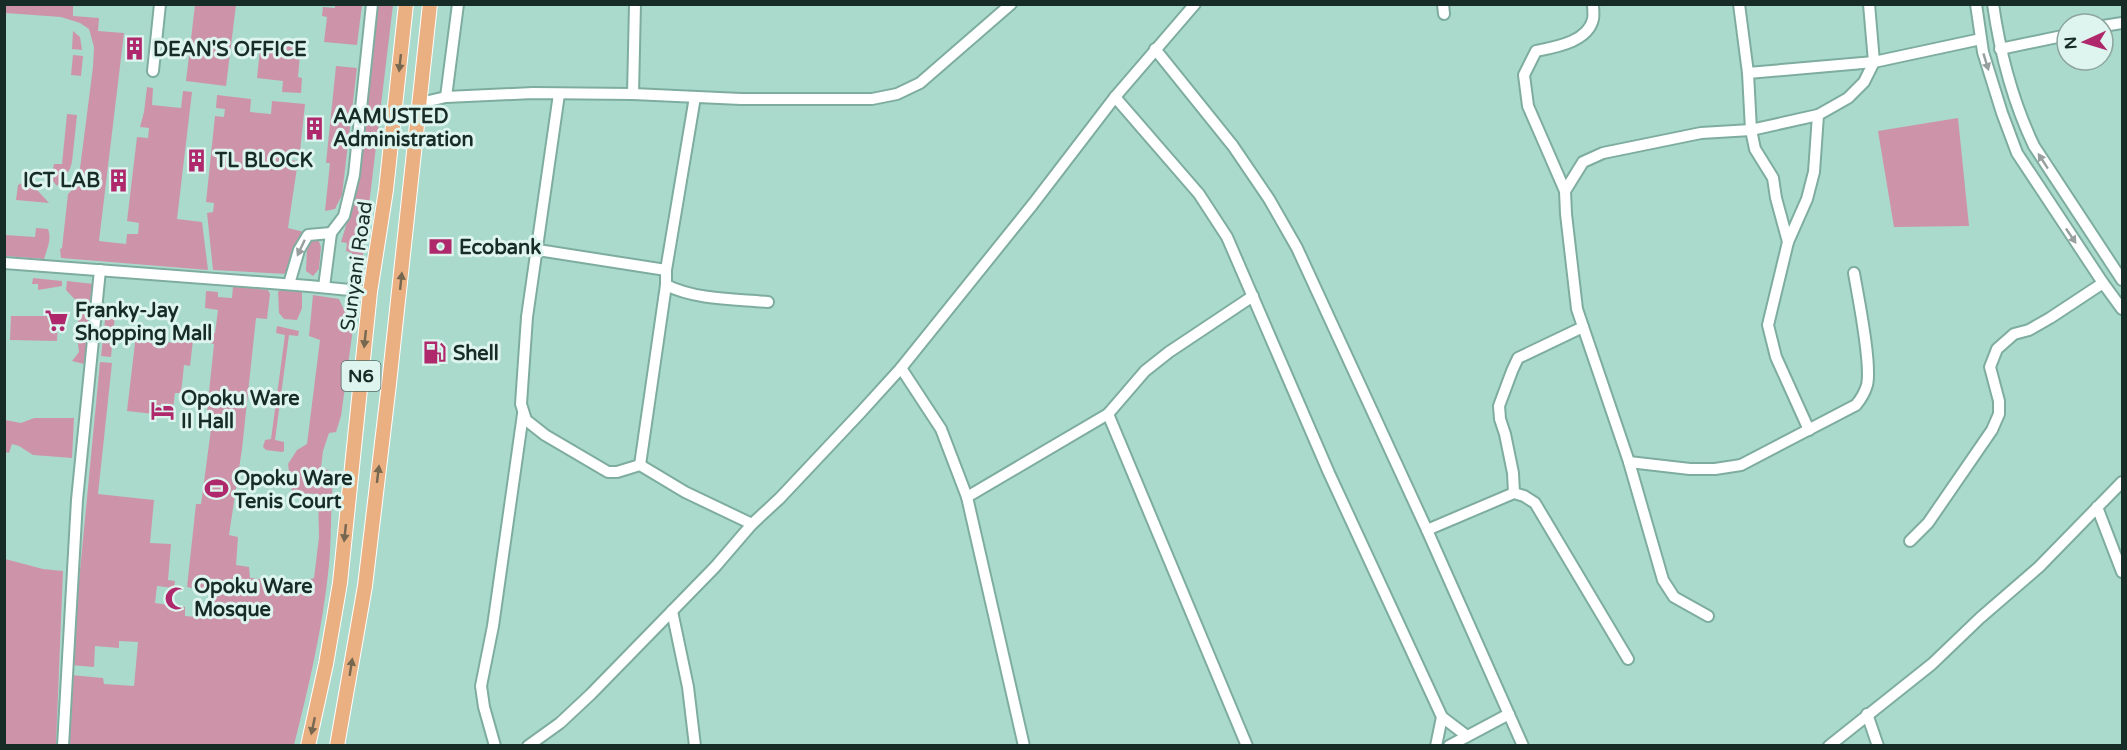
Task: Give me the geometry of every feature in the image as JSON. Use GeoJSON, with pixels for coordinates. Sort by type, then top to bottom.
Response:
{"type":"FeatureCollection","features":[{"type":"Feature","properties":{"kind":"main road","name":"Sunyani Road"},"geometry":{"type":"LineString","coordinates":[[308,746],[326,664],[340,583],[370,292],[386,190],[406,4]]}},
{"type":"Feature","properties":{"kind":"main road","name":"N6"},"geometry":{"type":"LineString","coordinates":[[337,746],[365,586],[430,4]]}},
{"type":"Feature","properties":{"kind":"street"},"geometry":{"type":"LineString","coordinates":[[153,71],[160,4]]}},
{"type":"Feature","properties":{"kind":"street"},"geometry":{"type":"LineString","coordinates":[[324,287],[331,233],[344,216],[354,175],[372,4]]}},
{"type":"Feature","properties":{"kind":"street"},"geometry":{"type":"LineString","coordinates":[[446,97],[458,4]]}},
{"type":"Feature","properties":{"kind":"street"},"geometry":{"type":"LineString","coordinates":[[633,94],[635,4]]}},
{"type":"Feature","properties":{"kind":"street"},"geometry":{"type":"LineString","coordinates":[[420,104],[446,97],[533,93],[872,99],[897,94],[920,83],[1011,4]]}},
{"type":"Feature","properties":{"kind":"street"},"geometry":{"type":"LineString","coordinates":[[528,746],[561,723],[672,611],[901,368],[1033,204],[1115,97],[1195,4]]}},
{"type":"Feature","properties":{"kind":"street"},"geometry":{"type":"LineString","coordinates":[[1593,4],[1593,20],[1583,35],[1558,46],[1536,51],[1524,75],[1528,106],[1565,191],[1577,309],[1629,462],[1663,580],[1674,597],[1708,616]]}},
{"type":"Feature","properties":{"kind":"street"},"geometry":{"type":"LineString","coordinates":[[1739,4],[1755,148],[1773,178],[1788,242]]}},
{"type":"Feature","properties":{"kind":"street"},"geometry":{"type":"LineString","coordinates":[[1565,191],[1583,162],[1603,153],[1701,133],[1752,130],[1818,116],[1848,98],[1864,82],[1874,62],[1869,4]]}},
{"type":"Feature","properties":{"kind":"street"},"geometry":{"type":"LineString","coordinates":[[1976,4],[1981,39],[2000,106],[2017,153],[2122,309]]}},
{"type":"Feature","properties":{"kind":"street"},"geometry":{"type":"LineString","coordinates":[[1993,4],[2000,49],[2026,129],[2034,146],[2122,280]]}},
{"type":"Feature","properties":{"kind":"street"},"geometry":{"type":"LineString","coordinates":[[2000,49],[2055,38]]}},
{"type":"Feature","properties":{"kind":"street"},"geometry":{"type":"LineString","coordinates":[[1748,73],[1874,62],[1981,39]]}},
{"type":"Feature","properties":{"kind":"street"},"geometry":{"type":"LineString","coordinates":[[1155,49],[1233,146],[1269,199],[1297,248],[1427,530],[1523,746]]}},
{"type":"Feature","properties":{"kind":"street"},"geometry":{"type":"LineString","coordinates":[[560,94],[525,339],[520,394],[526,420],[545,435],[608,472],[617,472],[640,465],[685,492],[752,524]]}},
{"type":"Feature","properties":{"kind":"street"},"geometry":{"type":"LineString","coordinates":[[640,465],[666,285],[666,270],[695,97]]}},
{"type":"Feature","properties":{"kind":"street"},"geometry":{"type":"LineString","coordinates":[[1115,97],[1199,194],[1227,237],[1329,473],[1442,717],[1467,736]]}},
{"type":"Feature","properties":{"kind":"street"},"geometry":{"type":"LineString","coordinates":[[1809,430],[1776,357],[1768,325],[1788,242],[1807,200],[1814,172],[1818,116]]}},
{"type":"Feature","properties":{"kind":"street"},"geometry":{"type":"LineString","coordinates":[[289,284],[299,250],[308,234],[331,233]]}},
{"type":"Feature","properties":{"kind":"street"},"geometry":{"type":"LineString","coordinates":[[538,250],[666,270]]}},
{"type":"Feature","properties":{"kind":"street"},"geometry":{"type":"LineString","coordinates":[[4,263],[370,292]]}},
{"type":"Feature","properties":{"kind":"street"},"geometry":{"type":"LineString","coordinates":[[63,746],[77,500],[100,270]]}},
{"type":"Feature","properties":{"kind":"street"},"geometry":{"type":"LineString","coordinates":[[1629,462],[1690,469],[1715,469],[1741,465],[1856,405],[1868,383],[1854,273]]}},
{"type":"Feature","properties":{"kind":"street"},"geometry":{"type":"LineString","coordinates":[[1910,541],[1928,523],[1992,430],[1999,414],[1999,401],[1990,367],[1997,349],[2014,334],[2029,330],[2050,318],[2103,283]]}},
{"type":"Feature","properties":{"kind":"street"},"geometry":{"type":"LineString","coordinates":[[666,285],[678,291],[697,295],[768,302]]}},
{"type":"Feature","properties":{"kind":"street"},"geometry":{"type":"LineString","coordinates":[[967,497],[1108,414],[1145,371],[1169,352],[1253,296]]}},
{"type":"Feature","properties":{"kind":"street"},"geometry":{"type":"LineString","coordinates":[[1514,493],[1513,473],[1499,406],[1512,371],[1518,358],[1583,327]]}},
{"type":"Feature","properties":{"kind":"street"},"geometry":{"type":"LineString","coordinates":[[901,368],[941,429],[967,497],[1024,746]]}},
{"type":"Feature","properties":{"kind":"street"},"geometry":{"type":"LineString","coordinates":[[495,746],[481,687],[493,626],[524,414]]}},
{"type":"Feature","properties":{"kind":"street"},"geometry":{"type":"LineString","coordinates":[[1108,414],[1247,746]]}},
{"type":"Feature","properties":{"kind":"street"},"geometry":{"type":"LineString","coordinates":[[1829,746],[1932,664],[2038,567],[2122,482]]}},
{"type":"Feature","properties":{"kind":"street"},"geometry":{"type":"LineString","coordinates":[[1427,530],[1514,493],[1524,495],[1535,503],[1628,659]]}},
{"type":"Feature","properties":{"kind":"street"},"geometry":{"type":"LineString","coordinates":[[2097,507],[2122,573]]}},
{"type":"Feature","properties":{"kind":"street"},"geometry":{"type":"LineString","coordinates":[[672,611],[688,687],[695,746]]}},
{"type":"Feature","properties":{"kind":"street"},"geometry":{"type":"LineString","coordinates":[[1449,746],[1509,714]]}},
{"type":"Feature","properties":{"kind":"street"},"geometry":{"type":"LineString","coordinates":[[1868,714],[1878,746]]}},
{"type":"Feature","properties":{"kind":"street"},"geometry":{"type":"LineString","coordinates":[[1436,746],[1442,717]]}},
{"type":"Feature","properties":{"kind":"shaded area"},"geometry":{"type":"Polygon","coordinates":[[[4,5],[73,5],[73,16],[99,18],[98,31],[124,33],[99,241],[126,244],[127,234],[138,234],[139,223],[127,221],[137,137],[148,138],[149,128],[140,127],[147,87],[153,88],[152,105],[181,108],[183,91],[192,92],[177,219],[202,222],[208,270],[61,258],[60,249],[62,248],[68,194],[78,184],[94,47],[89,29],[80,23],[61,17],[5,13],[4,5]]]}},
{"type":"Feature","properties":{"kind":"shaded area"},"geometry":{"type":"Polygon","coordinates":[[[195,5],[236,5],[226,86],[186,81],[195,5]]]}},
{"type":"Feature","properties":{"kind":"shaded area"},"geometry":{"type":"Polygon","coordinates":[[[335,5],[362,5],[357,45],[324,42],[327,17],[322,16],[323,7],[335,8],[335,5]]]}},
{"type":"Feature","properties":{"kind":"shaded area"},"geometry":{"type":"Polygon","coordinates":[[[376,5],[393,5],[360,280],[351,278],[352,253],[346,251],[347,243],[341,242],[352,206],[376,5]]]}},
{"type":"Feature","properties":{"kind":"shaded area"},"geometry":{"type":"Polygon","coordinates":[[[73,31],[80,37],[82,50],[72,49],[73,31]]]}},
{"type":"Feature","properties":{"kind":"shaded area"},"geometry":{"type":"Polygon","coordinates":[[[261,39],[301,43],[298,77],[302,78],[301,93],[282,92],[283,81],[257,78],[261,39]]]}},
{"type":"Feature","properties":{"kind":"shaded area"},"geometry":{"type":"Polygon","coordinates":[[[73,55],[83,56],[81,76],[71,75],[73,55]]]}},
{"type":"Feature","properties":{"kind":"shaded area"},"geometry":{"type":"Polygon","coordinates":[[[336,66],[357,68],[342,195],[335,209],[325,211],[330,163],[326,163],[336,66]]]}},
{"type":"Feature","properties":{"kind":"shaded area"},"geometry":{"type":"Polygon","coordinates":[[[217,95],[251,99],[250,112],[271,114],[272,101],[305,104],[300,152],[291,152],[290,160],[298,161],[288,228],[304,232],[287,274],[213,270],[207,213],[213,212],[214,203],[206,202],[215,116],[224,117],[225,109],[216,108],[217,95]]]}},
{"type":"Feature","properties":{"kind":"shaded area"},"geometry":{"type":"Polygon","coordinates":[[[67,114],[77,115],[72,162],[70,169],[57,186],[46,173],[52,174],[54,164],[62,164],[67,114]]]}},
{"type":"Feature","properties":{"kind":"shaded area"},"geometry":{"type":"Polygon","coordinates":[[[1958,118],[1969,226],[1894,227],[1878,131],[1958,118]]]}},
{"type":"Feature","properties":{"kind":"shaded area"},"geometry":{"type":"Polygon","coordinates":[[[28,180],[49,203],[16,200],[18,185],[28,180]]]}},
{"type":"Feature","properties":{"kind":"shaded area"},"geometry":{"type":"Polygon","coordinates":[[[36,228],[48,229],[49,244],[44,259],[5,256],[5,235],[35,237],[36,228]]]}},
{"type":"Feature","properties":{"kind":"shaded area"},"geometry":{"type":"Polygon","coordinates":[[[318,239],[321,247],[319,269],[313,276],[306,271],[307,246],[318,239]]]}},
{"type":"Feature","properties":{"kind":"shaded area"},"geometry":{"type":"Polygon","coordinates":[[[33,278],[62,281],[62,286],[38,290],[38,284],[32,284],[33,278]]]}},
{"type":"Feature","properties":{"kind":"shaded area"},"geometry":{"type":"Polygon","coordinates":[[[67,281],[94,284],[90,324],[78,322],[82,307],[66,290],[67,281]]]}},
{"type":"Feature","properties":{"kind":"shaded area"},"geometry":{"type":"Polygon","coordinates":[[[233,286],[268,290],[270,294],[267,319],[256,318],[242,449],[229,535],[238,537],[236,565],[249,567],[250,578],[271,580],[269,591],[314,578],[319,537],[318,494],[292,493],[288,464],[297,450],[307,444],[320,340],[309,336],[313,295],[339,299],[345,312],[355,314],[341,416],[336,432],[329,433],[323,451],[321,467],[334,473],[329,565],[315,656],[294,745],[68,746],[72,713],[71,675],[103,678],[104,684],[134,686],[138,642],[119,641],[119,648],[95,646],[94,667],[71,665],[100,362],[112,363],[98,494],[154,500],[150,543],[171,544],[168,580],[175,581],[174,588],[157,586],[155,603],[185,607],[185,616],[197,617],[198,611],[212,610],[212,594],[187,587],[196,504],[201,504],[212,422],[206,421],[214,344],[201,341],[202,337],[208,337],[209,333],[215,333],[218,310],[205,308],[206,291],[218,292],[218,297],[232,298],[233,286]]]}},
{"type":"Feature","properties":{"kind":"shaded area"},"geometry":{"type":"Polygon","coordinates":[[[280,290],[302,292],[302,308],[297,320],[284,319],[279,313],[278,292],[280,290]]]}},
{"type":"Feature","properties":{"kind":"shaded area"},"geometry":{"type":"Polygon","coordinates":[[[107,303],[116,304],[111,357],[101,356],[107,303]]]}},
{"type":"Feature","properties":{"kind":"shaded area"},"geometry":{"type":"Polygon","coordinates":[[[11,316],[56,316],[58,318],[57,341],[10,340],[11,316]]]}},
{"type":"Feature","properties":{"kind":"shaded area"},"geometry":{"type":"Polygon","coordinates":[[[137,326],[156,328],[155,341],[176,343],[178,331],[194,332],[190,366],[184,365],[181,393],[175,393],[172,416],[127,411],[137,326]]]}},
{"type":"Feature","properties":{"kind":"shaded area"},"geometry":{"type":"Polygon","coordinates":[[[277,326],[299,331],[298,336],[289,335],[275,440],[284,442],[282,452],[266,450],[263,447],[265,440],[271,439],[285,335],[276,333],[277,326]]]}},
{"type":"Feature","properties":{"kind":"shaded area"},"geometry":{"type":"Polygon","coordinates":[[[88,335],[84,364],[72,361],[79,352],[77,337],[88,335]]]}},
{"type":"Feature","properties":{"kind":"shaded area"},"geometry":{"type":"Polygon","coordinates":[[[34,418],[74,418],[72,458],[33,455],[12,444],[9,453],[5,452],[5,420],[21,423],[34,418]]]}},
{"type":"Feature","properties":{"kind":"shaded area"},"geometry":{"type":"Polygon","coordinates":[[[5,559],[43,569],[63,571],[56,745],[5,745],[5,559]]]}},
{"type":"Feature","properties":{"kind":"place","name":"DEAN'S OFFICE"},"geometry":{"type":"Point","coordinates":[135,49]}},
{"type":"Feature","properties":{"kind":"place","name":"AAMUSTED Administration"},"geometry":{"type":"Point","coordinates":[315,128]}},
{"type":"Feature","properties":{"kind":"place","name":"TL BLOCK"},"geometry":{"type":"Point","coordinates":[197,160]}},
{"type":"Feature","properties":{"kind":"place","name":"ICT LAB"},"geometry":{"type":"Point","coordinates":[118,180]}},
{"type":"Feature","properties":{"kind":"place","name":"Ecobank"},"geometry":{"type":"Point","coordinates":[441,247]}},
{"type":"Feature","properties":{"kind":"place","name":"Franky-Jay Shopping Mall"},"geometry":{"type":"Point","coordinates":[57,321]}},
{"type":"Feature","properties":{"kind":"place","name":"Shell"},"geometry":{"type":"Point","coordinates":[435,353]}},
{"type":"Feature","properties":{"kind":"place","name":"Opoku Ware II Hall"},"geometry":{"type":"Point","coordinates":[163,410]}},
{"type":"Feature","properties":{"kind":"place","name":"Opoku Ware Tenis Court"},"geometry":{"type":"Point","coordinates":[216,489]}},
{"type":"Feature","properties":{"kind":"place","name":"Opoku Ware Mosque"},"geometry":{"type":"Point","coordinates":[176,598]}}]}
